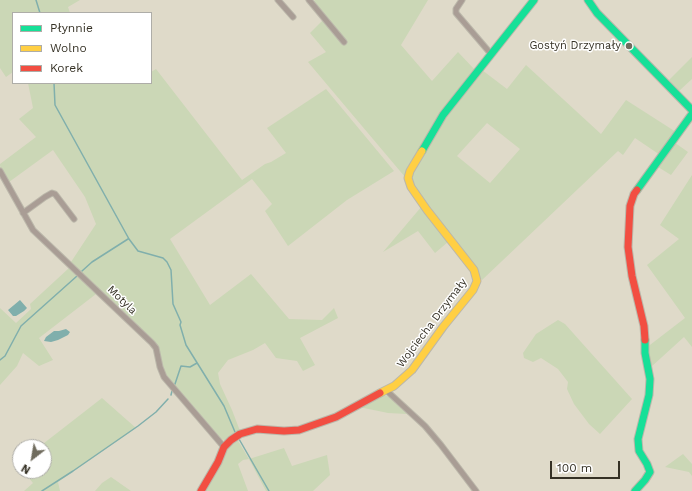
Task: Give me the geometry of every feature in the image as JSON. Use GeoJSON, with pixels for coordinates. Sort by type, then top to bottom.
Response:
{"type":"FeatureCollection","features":[{"type":"Feature","properties":{"kind":"street"},"geometry":{"type":"LineString","coordinates":[[278,0],[293,17]]}},
{"type":"Feature","properties":{"kind":"street"},"geometry":{"type":"LineString","coordinates":[[309,0],[344,42]]}},
{"type":"Feature","properties":{"kind":"street"},"geometry":{"type":"LineString","coordinates":[[462,0],[456,9],[456,13],[491,54]]}},
{"type":"Feature","properties":{"kind":"street","name":"Wojciecha Drzymały"},"geometry":{"type":"LineString","coordinates":[[201,491],[218,462],[224,447],[240,434],[251,430],[299,430],[336,417],[387,391],[412,370],[436,336],[476,285],[477,281],[474,270],[427,210],[411,187],[408,178],[410,171],[443,115],[534,0]]}},
{"type":"Feature","properties":{"kind":"street"},"geometry":{"type":"LineString","coordinates":[[588,0],[597,13],[692,110]]}},
{"type":"Feature","properties":{"kind":"street"},"geometry":{"type":"LineString","coordinates":[[635,491],[650,472],[639,451],[638,439],[650,395],[650,379],[645,353],[644,326],[632,276],[628,247],[630,206],[634,194],[692,114]]}},
{"type":"Feature","properties":{"kind":"street","name":"Motyla"},"geometry":{"type":"LineString","coordinates":[[0,171],[33,230],[152,343],[156,348],[164,377],[224,447]]}},
{"type":"Feature","properties":{"kind":"street"},"geometry":{"type":"LineString","coordinates":[[23,213],[52,193],[55,194],[74,219]]}},
{"type":"Feature","properties":{"kind":"street"},"geometry":{"type":"LineString","coordinates":[[387,391],[429,431],[476,491]]}},
{"type":"Feature","properties":{"kind":"green space"},"geometry":{"type":"Polygon","coordinates":[[[0,0],[80,0],[68,7],[70,12],[12,12],[12,73],[6,77],[0,68],[0,0]]]}},
{"type":"Feature","properties":{"kind":"green space"},"geometry":{"type":"Polygon","coordinates":[[[315,0],[428,0],[401,45],[432,81],[458,52],[475,70],[407,168],[405,177],[308,62],[326,52],[310,33],[323,20],[310,4],[315,0]]]}},
{"type":"Feature","properties":{"kind":"green space"},"geometry":{"type":"Polygon","coordinates":[[[692,57],[692,79],[679,91],[669,80],[692,57]]]}},
{"type":"Feature","properties":{"kind":"green space"},"geometry":{"type":"Polygon","coordinates":[[[526,65],[601,134],[626,100],[676,132],[671,140],[688,152],[671,175],[658,167],[663,157],[635,138],[623,155],[618,151],[482,280],[429,208],[413,184],[411,177],[413,170],[449,113],[482,70],[507,89],[526,65]],[[487,123],[457,156],[490,183],[520,149],[487,123]]]}},
{"type":"Feature","properties":{"kind":"green space"},"geometry":{"type":"Polygon","coordinates":[[[156,69],[242,180],[265,164],[286,153],[267,128],[326,89],[394,171],[347,200],[288,246],[265,211],[272,204],[252,179],[170,239],[210,305],[251,274],[289,319],[322,320],[334,308],[338,318],[300,338],[315,365],[303,371],[297,361],[276,358],[265,343],[253,350],[228,360],[218,373],[220,384],[240,431],[225,440],[219,439],[169,379],[162,368],[157,347],[149,336],[71,262],[96,224],[85,197],[53,150],[9,182],[0,166],[0,164],[36,137],[19,119],[33,108],[28,84],[152,84],[152,71],[156,69]]]}},
{"type":"Feature","properties":{"kind":"green space"},"geometry":{"type":"Polygon","coordinates":[[[692,175],[692,347],[684,337],[651,367],[646,348],[685,318],[647,265],[679,239],[660,225],[692,175]]]}},
{"type":"Feature","properties":{"kind":"green space"},"geometry":{"type":"Polygon","coordinates":[[[422,206],[448,242],[435,253],[418,231],[383,252],[422,206]]]}},
{"type":"Feature","properties":{"kind":"green space"},"geometry":{"type":"Polygon","coordinates":[[[69,268],[96,294],[39,338],[53,360],[39,366],[23,353],[17,366],[0,385],[0,308],[16,323],[31,309],[30,304],[69,268]]]}},
{"type":"Feature","properties":{"kind":"green space"},"geometry":{"type":"Polygon","coordinates":[[[558,320],[565,324],[632,399],[600,434],[589,424],[574,404],[567,389],[568,382],[558,369],[541,358],[533,362],[524,358],[523,353],[536,334],[558,320]]]}},
{"type":"Feature","properties":{"kind":"green space"},"geometry":{"type":"Polygon","coordinates":[[[383,395],[390,397],[407,414],[388,413],[359,407],[383,395]]]}},
{"type":"Feature","properties":{"kind":"green space"},"geometry":{"type":"Polygon","coordinates":[[[102,398],[136,428],[58,482],[60,491],[24,491],[33,483],[30,479],[52,479],[52,439],[49,439],[102,398]]]}},
{"type":"Feature","properties":{"kind":"green space"},"geometry":{"type":"Polygon","coordinates":[[[237,439],[249,459],[243,460],[238,464],[248,491],[204,491],[225,450],[237,439]]]}},
{"type":"Feature","properties":{"kind":"green space"},"geometry":{"type":"Polygon","coordinates":[[[284,448],[292,466],[327,455],[330,475],[313,491],[266,491],[249,459],[284,448]]]}},
{"type":"Feature","properties":{"kind":"green space"},"geometry":{"type":"Polygon","coordinates":[[[683,454],[692,464],[692,476],[689,472],[665,467],[683,454]]]}},
{"type":"Feature","properties":{"kind":"green space"},"geometry":{"type":"Polygon","coordinates":[[[111,477],[131,491],[95,491],[102,483],[111,477]]]}},
{"type":"Feature","properties":{"kind":"water"},"geometry":{"type":"Polygon","coordinates":[[[20,300],[27,308],[16,316],[13,316],[8,310],[20,300]]]}},
{"type":"Feature","properties":{"kind":"water"},"geometry":{"type":"Polygon","coordinates":[[[66,329],[70,332],[68,335],[51,342],[44,341],[46,337],[54,331],[66,329]]]}},
{"type":"Feature","properties":{"kind":"waterway"},"geometry":{"type":"LineString","coordinates":[[36,0],[40,12]]}},
{"type":"Feature","properties":{"kind":"waterway"},"geometry":{"type":"LineString","coordinates":[[54,84],[55,105],[129,239],[138,251],[163,258],[167,262],[171,270],[173,304],[181,322],[180,325],[186,345],[224,406],[235,432]]}},
{"type":"Feature","properties":{"kind":"waterway"},"geometry":{"type":"LineString","coordinates":[[82,271],[92,262],[128,239]]}},
{"type":"Feature","properties":{"kind":"waterway"},"geometry":{"type":"LineString","coordinates":[[0,360],[5,356],[21,326],[77,276]]}},
{"type":"Feature","properties":{"kind":"waterway"},"geometry":{"type":"LineString","coordinates":[[175,384],[181,366],[190,367],[197,363]]}},
{"type":"Feature","properties":{"kind":"waterway"},"geometry":{"type":"LineString","coordinates":[[171,395],[172,391]]}},
{"type":"Feature","properties":{"kind":"waterway"},"geometry":{"type":"LineString","coordinates":[[42,491],[138,426],[156,412],[168,399]]}},
{"type":"Feature","properties":{"kind":"waterway"},"geometry":{"type":"LineString","coordinates":[[239,439],[269,491]]}},
{"type":"Feature","properties":{"kind":"traffic: fast"},"geometry":{"type":"LineString","coordinates":[[422,151],[443,115],[534,0]]}},
{"type":"Feature","properties":{"kind":"traffic: fast"},"geometry":{"type":"LineString","coordinates":[[588,0],[597,13],[692,110]]}},
{"type":"Feature","properties":{"kind":"traffic: fast"},"geometry":{"type":"LineString","coordinates":[[637,190],[692,114]]}},
{"type":"Feature","properties":{"kind":"traffic: fast"},"geometry":{"type":"LineString","coordinates":[[635,491],[650,472],[639,451],[638,439],[649,395],[650,379],[645,353],[645,340]]}},
{"type":"Feature","properties":{"kind":"traffic: slow"},"geometry":{"type":"LineString","coordinates":[[380,393],[394,386],[412,370],[443,327],[473,290],[477,281],[474,270],[411,187],[408,178],[410,171],[422,151]]}},
{"type":"Feature","properties":{"kind":"traffic: jam"},"geometry":{"type":"LineString","coordinates":[[637,190],[630,206],[628,247],[632,276],[644,326],[645,340]]}},
{"type":"Feature","properties":{"kind":"traffic: jam"},"geometry":{"type":"LineString","coordinates":[[201,491],[218,462],[224,447],[240,434],[257,429],[284,431],[299,430],[336,417],[380,393]]}},
{"type":"Feature","properties":{"kind":"place","name":"Gostyń Drzymały"},"geometry":{"type":"Point","coordinates":[629,46]}}]}
